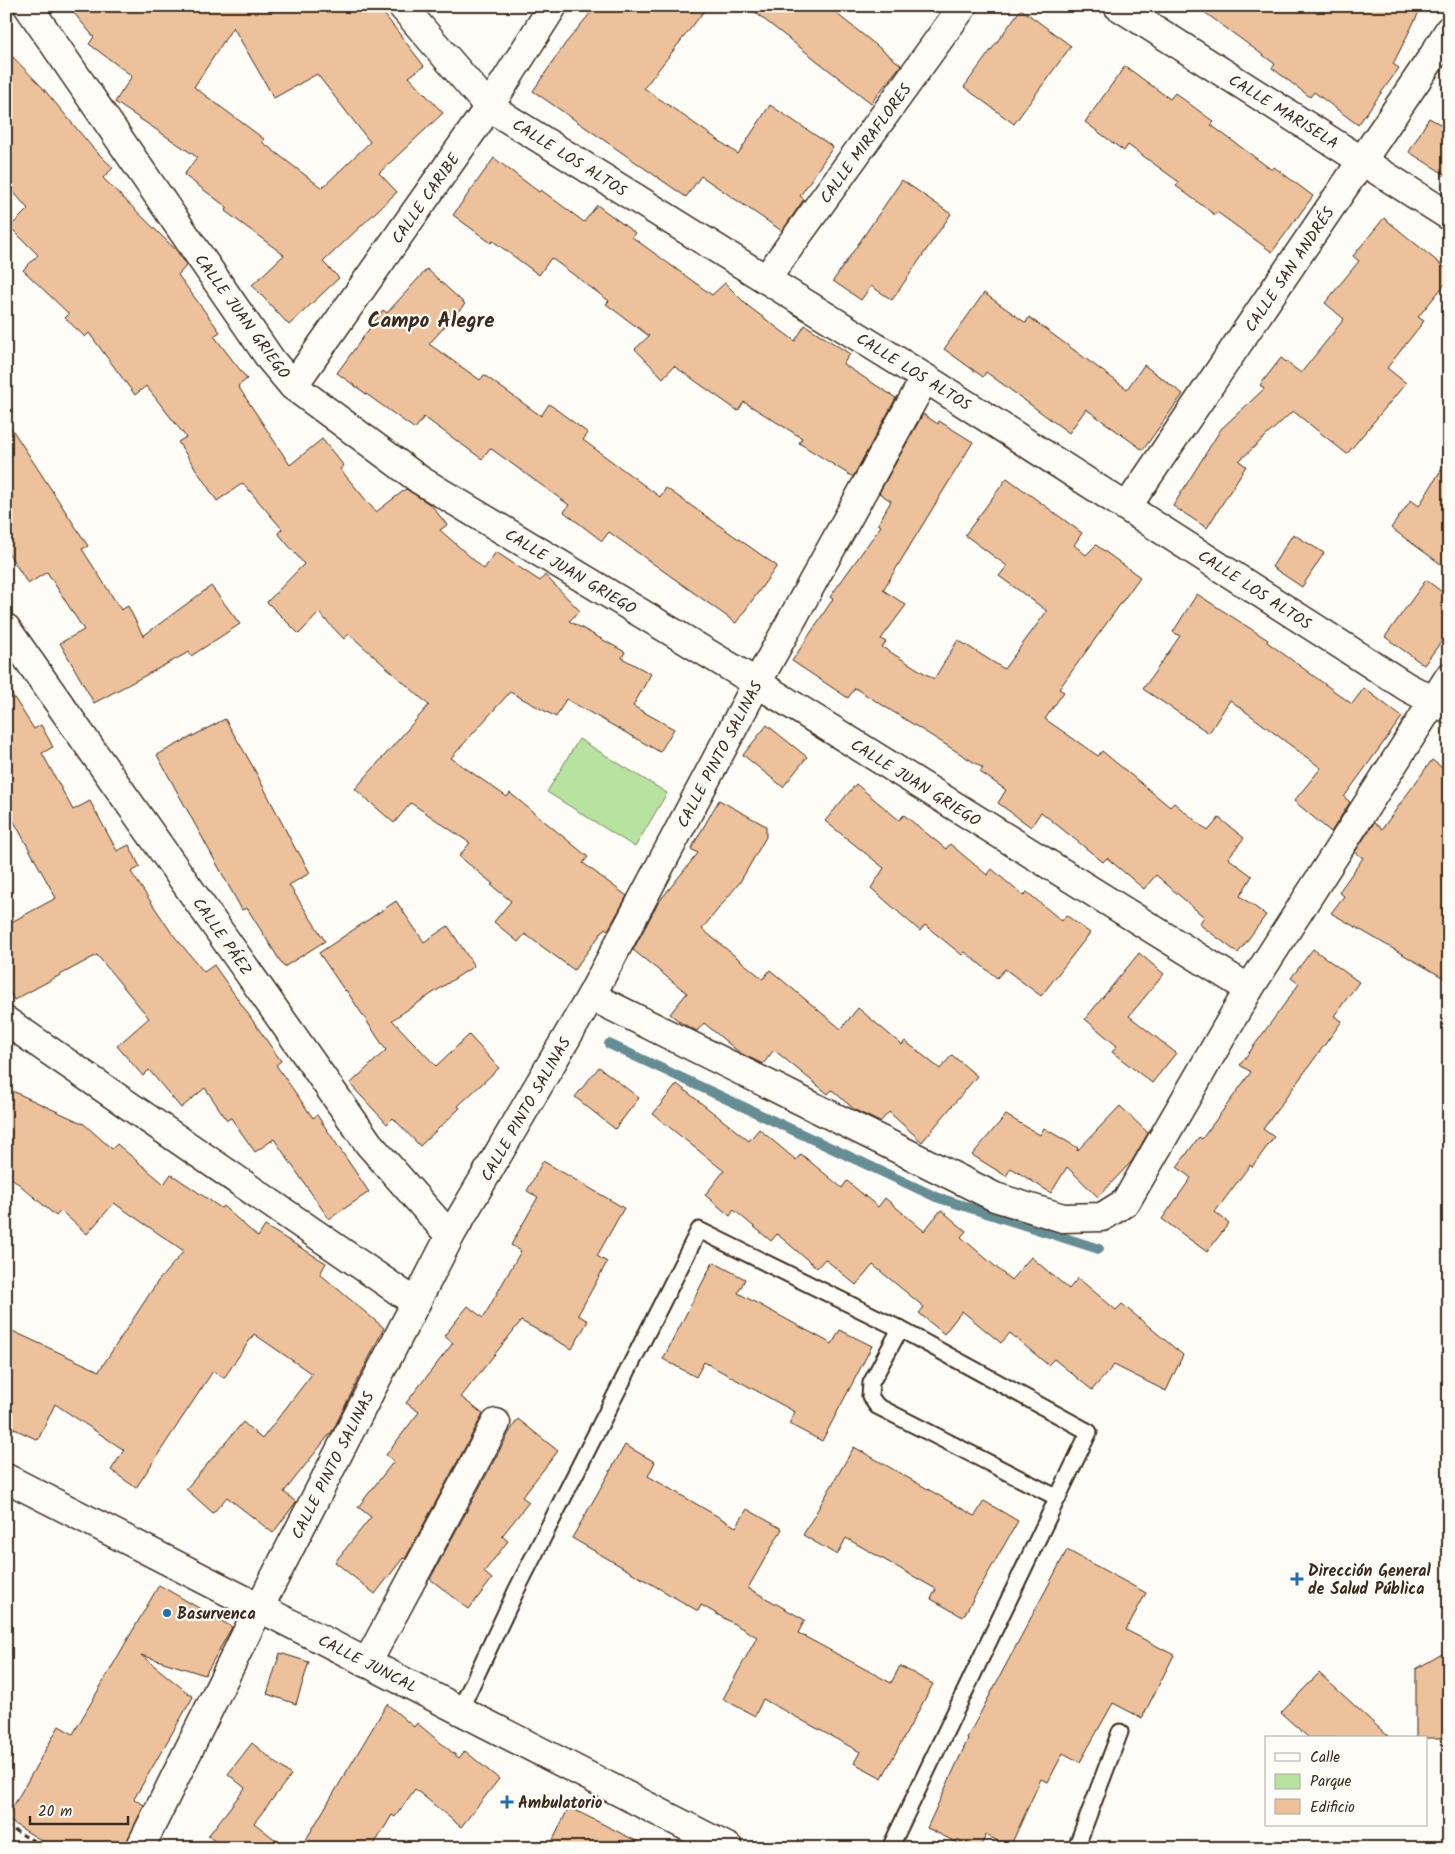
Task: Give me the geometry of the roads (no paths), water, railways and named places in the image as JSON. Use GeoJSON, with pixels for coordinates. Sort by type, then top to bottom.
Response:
{"type":"FeatureCollection","features":[{"type":"Feature","properties":{"kind":"street","name":"CALLE JUAN GRIEGO"},"geometry":{"type":"LineString","coordinates":[[28,6],[271,360],[293,386],[420,480],[757,682],[1249,989]]}},
{"type":"Feature","properties":{"kind":"street","name":"CALLE LOS ALTOS"},"geometry":{"type":"LineString","coordinates":[[402,6],[489,107],[925,378],[1407,687],[1441,705]]}},
{"type":"Feature","properties":{"kind":"street","name":"CALLE CARIBE"},"geometry":{"type":"LineString","coordinates":[[293,386],[489,107],[553,6]]}},
{"type":"Feature","properties":{"kind":"street","name":"CALLE MIRAFLORES"},"geometry":{"type":"LineString","coordinates":[[766,279],[963,6]]}},
{"type":"Feature","properties":{"kind":"street","name":"CALLE MARISELA"},"geometry":{"type":"LineString","coordinates":[[1118,6],[1449,216]]}},
{"type":"Feature","properties":{"kind":"street","name":"CALLE SAN ANDRÉS"},"geometry":{"type":"LineString","coordinates":[[1127,507],[1449,30]]}},
{"type":"Feature","properties":{"kind":"street","name":"CALLE PINTO SALINAS"},"geometry":{"type":"LineString","coordinates":[[144,1846],[259,1608],[450,1236],[591,996],[757,682],[925,378]]}},
{"type":"Feature","properties":{"kind":"street","name":"CALLE PÁEZ"},"geometry":{"type":"LineString","coordinates":[[6,628],[368,1144],[450,1236]]}},
{"type":"Feature","properties":{"kind":"street"},"geometry":{"type":"LineString","coordinates":[[591,996],[995,1196],[1063,1218],[1102,1217],[1126,1202],[1249,989],[1441,705],[1449,677]]}},
{"type":"Feature","properties":{"kind":"street"},"geometry":{"type":"LineString","coordinates":[[6,1021],[416,1303]]}},
{"type":"Feature","properties":{"kind":"street"},"geometry":{"type":"LineString","coordinates":[[367,1663],[496,1423]]}},
{"type":"Feature","properties":{"kind":"street","name":"CALLE JUNCAL"},"geometry":{"type":"LineString","coordinates":[[6,1478],[729,1848]]}},
{"type":"Feature","properties":{"kind":"lane"},"geometry":{"type":"LineString","coordinates":[[460,1710],[516,1591],[699,1230],[900,1329],[1089,1432],[890,1848]]}},
{"type":"Feature","properties":{"kind":"lane"},"geometry":{"type":"LineString","coordinates":[[900,1329],[871,1383],[870,1396],[877,1406],[1058,1498]]}},
{"type":"Feature","properties":{"kind":"lane"},"geometry":{"type":"LineString","coordinates":[[1076,1848],[1120,1732]]}},
{"type":"Feature","properties":{"kind":"waterway"},"geometry":{"type":"LineString","coordinates":[[609,1044],[936,1197],[1099,1249]]}},
{"type":"Feature","properties":{"kind":"place","name":"Dirección General de Salud Pública"},"geometry":{"type":"Point","coordinates":[1297,1579]}},
{"type":"Feature","properties":{"kind":"place","name":"Basurvenca"},"geometry":{"type":"Point","coordinates":[167,1613]}},
{"type":"Feature","properties":{"kind":"place","name":"Ambulatorio"},"geometry":{"type":"Point","coordinates":[507,1802]}},
{"type":"Feature","properties":{"kind":"district","name":"Campo Alegre"},"geometry":{"type":"Point","coordinates":[431,320]}}]}
